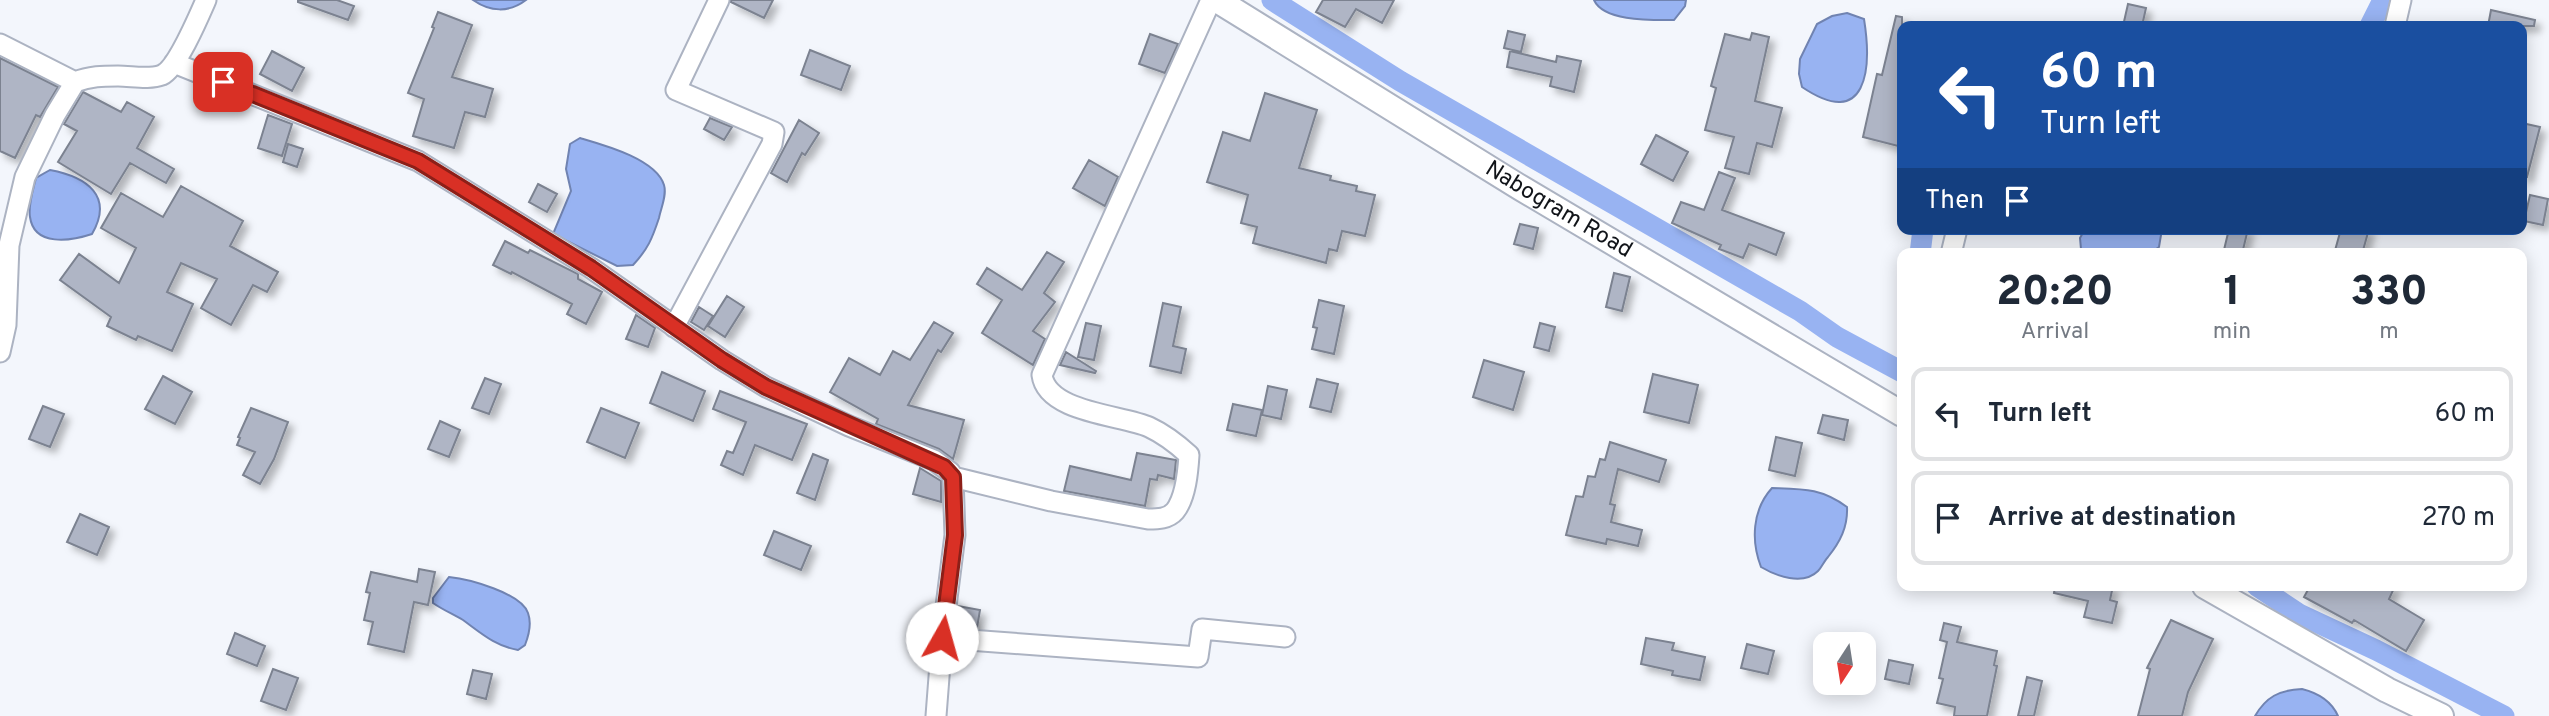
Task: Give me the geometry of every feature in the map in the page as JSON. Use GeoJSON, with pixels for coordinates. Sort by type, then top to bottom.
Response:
{"type":"FeatureCollection","features":[{"type":"Feature","properties":{"kind":"main road","name":"Nabogram Road"},"geometry":{"type":"LineString","coordinates":[[1217,0],[1521,188],[1897,411]]}},
{"type":"Feature","properties":{"kind":"main road"},"geometry":{"type":"LineString","coordinates":[[2214,591],[2387,690],[2441,716]]}},
{"type":"Feature","properties":{"kind":"street"},"geometry":{"type":"LineString","coordinates":[[0,352],[6,325],[9,245],[25,177],[55,115],[75,82],[95,76],[150,78],[164,74],[174,63],[206,0]]}},
{"type":"Feature","properties":{"kind":"street"},"geometry":{"type":"LineString","coordinates":[[674,327],[775,135],[774,132],[676,90],[719,0]]}},
{"type":"Feature","properties":{"kind":"street"},"geometry":{"type":"LineString","coordinates":[[953,477],[1051,501],[1148,519],[1163,519],[1175,511],[1185,482],[1189,455],[1173,441],[1147,426],[1089,411],[1060,398],[1043,382],[1042,375],[1211,0]]}},
{"type":"Feature","properties":{"kind":"street"},"geometry":{"type":"LineString","coordinates":[[2396,21],[2401,0]]}},
{"type":"Feature","properties":{"kind":"street"},"geometry":{"type":"LineString","coordinates":[[0,44],[75,82]]}},
{"type":"Feature","properties":{"kind":"street"},"geometry":{"type":"LineString","coordinates":[[174,63],[418,161],[591,268],[674,327],[766,387],[849,426],[934,460],[950,472],[953,477],[955,535],[942,638],[936,716]]}},
{"type":"Feature","properties":{"kind":"street"},"geometry":{"type":"LineString","coordinates":[[942,638],[1198,657],[1202,629],[1285,637]]}},
{"type":"Feature","properties":{"kind":"water"},"geometry":{"type":"Polygon","coordinates":[[[473,0],[526,0],[506,9],[493,9],[473,0]]]}},
{"type":"Feature","properties":{"kind":"water"},"geometry":{"type":"Polygon","coordinates":[[[1594,0],[1686,0],[1685,6],[1674,20],[1665,20],[1618,16],[1599,7],[1594,0]]]}},
{"type":"Feature","properties":{"kind":"water"},"geometry":{"type":"Polygon","coordinates":[[[1847,13],[1864,19],[1867,57],[1860,88],[1852,98],[1840,102],[1824,99],[1802,87],[1800,59],[1817,24],[1832,16],[1847,13]]]}},
{"type":"Feature","properties":{"kind":"water"},"geometry":{"type":"Polygon","coordinates":[[[580,138],[628,154],[651,168],[664,185],[665,193],[654,232],[646,249],[633,265],[617,266],[553,234],[571,191],[566,169],[570,144],[580,138]]]}},
{"type":"Feature","properties":{"kind":"water"},"geometry":{"type":"Polygon","coordinates":[[[50,170],[75,178],[93,190],[100,209],[92,234],[74,239],[55,239],[38,233],[33,227],[30,208],[36,178],[50,170]]]}},
{"type":"Feature","properties":{"kind":"water"},"geometry":{"type":"Polygon","coordinates":[[[2082,235],[2161,235],[2158,248],[2081,248],[2082,235]]]}},
{"type":"Feature","properties":{"kind":"water"},"geometry":{"type":"Polygon","coordinates":[[[1772,488],[1802,489],[1820,493],[1847,507],[1845,528],[1840,540],[1812,576],[1790,578],[1761,567],[1755,526],[1760,506],[1772,488]]]}},
{"type":"Feature","properties":{"kind":"water"},"geometry":{"type":"Polygon","coordinates":[[[449,577],[493,588],[516,599],[528,613],[530,621],[525,645],[518,650],[502,645],[433,603],[433,598],[449,577]]]}},
{"type":"Feature","properties":{"kind":"water"},"geometry":{"type":"Polygon","coordinates":[[[2302,689],[2323,698],[2338,716],[2255,716],[2274,696],[2302,689]]]}},
{"type":"Feature","properties":{"kind":"building"},"geometry":{"type":"Polygon","coordinates":[[[298,0],[337,0],[354,6],[348,20],[298,0]]]}},
{"type":"Feature","properties":{"kind":"building"},"geometry":{"type":"Polygon","coordinates":[[[731,0],[773,0],[764,18],[731,0]]]}},
{"type":"Feature","properties":{"kind":"building"},"geometry":{"type":"Polygon","coordinates":[[[1323,0],[1394,0],[1382,23],[1356,9],[1345,27],[1316,12],[1323,0]]]}},
{"type":"Feature","properties":{"kind":"building"},"geometry":{"type":"Polygon","coordinates":[[[2128,4],[2146,8],[2143,21],[2124,21],[2128,4]]]}},
{"type":"Feature","properties":{"kind":"building"},"geometry":{"type":"Polygon","coordinates":[[[2491,10],[2535,20],[2534,26],[2527,26],[2527,21],[2489,21],[2491,10]]]}},
{"type":"Feature","properties":{"kind":"building"},"geometry":{"type":"Polygon","coordinates":[[[438,12],[472,25],[452,77],[493,89],[485,117],[465,112],[454,148],[413,136],[424,99],[408,93],[438,12]]]}},
{"type":"Feature","properties":{"kind":"building"},"geometry":{"type":"Polygon","coordinates":[[[1896,16],[1902,17],[1902,21],[1897,21],[1897,146],[1863,137],[1877,74],[1882,75],[1896,16]]]}},
{"type":"Feature","properties":{"kind":"building"},"geometry":{"type":"Polygon","coordinates":[[[1508,31],[1525,35],[1521,52],[1504,48],[1508,31]]]}},
{"type":"Feature","properties":{"kind":"building"},"geometry":{"type":"Polygon","coordinates":[[[1752,33],[1769,37],[1755,101],[1782,108],[1772,147],[1757,143],[1749,174],[1725,168],[1734,137],[1705,130],[1716,88],[1711,86],[1725,34],[1750,40],[1752,33]]]}},
{"type":"Feature","properties":{"kind":"building"},"geometry":{"type":"Polygon","coordinates":[[[1150,34],[1178,44],[1165,73],[1139,64],[1150,34]]]}},
{"type":"Feature","properties":{"kind":"building"},"geometry":{"type":"Polygon","coordinates":[[[810,50],[850,66],[841,90],[801,75],[810,50]]]}},
{"type":"Feature","properties":{"kind":"building"},"geometry":{"type":"Polygon","coordinates":[[[272,51],[304,68],[292,91],[260,74],[272,51]]]}},
{"type":"Feature","properties":{"kind":"building"},"geometry":{"type":"Polygon","coordinates":[[[1510,51],[1556,62],[1557,56],[1581,61],[1574,92],[1550,86],[1552,77],[1507,67],[1510,51]]]}},
{"type":"Feature","properties":{"kind":"building"},"geometry":{"type":"Polygon","coordinates":[[[0,58],[58,87],[40,117],[36,115],[15,158],[0,151],[0,58]]]}},
{"type":"Feature","properties":{"kind":"building"},"geometry":{"type":"Polygon","coordinates":[[[83,92],[121,112],[127,102],[154,117],[137,148],[174,169],[166,183],[130,163],[111,194],[58,162],[77,131],[64,124],[83,92]]]}},
{"type":"Feature","properties":{"kind":"building"},"geometry":{"type":"Polygon","coordinates":[[[1265,93],[1317,110],[1299,168],[1331,176],[1330,180],[1357,186],[1356,191],[1375,195],[1365,236],[1342,231],[1337,251],[1329,249],[1326,263],[1253,243],[1257,227],[1241,223],[1248,195],[1207,182],[1223,132],[1250,141],[1265,93]]]}},
{"type":"Feature","properties":{"kind":"building"},"geometry":{"type":"Polygon","coordinates":[[[268,115],[292,124],[282,156],[258,148],[268,115]]]}},
{"type":"Feature","properties":{"kind":"building"},"geometry":{"type":"Polygon","coordinates":[[[710,118],[732,127],[724,140],[704,129],[710,118]]]}},
{"type":"Feature","properties":{"kind":"building"},"geometry":{"type":"Polygon","coordinates":[[[799,120],[819,133],[805,155],[802,153],[787,182],[771,173],[799,120]]]}},
{"type":"Feature","properties":{"kind":"building"},"geometry":{"type":"Polygon","coordinates":[[[2527,124],[2540,127],[2527,177],[2527,124]]]}},
{"type":"Feature","properties":{"kind":"building"},"geometry":{"type":"Polygon","coordinates":[[[1656,135],[1688,152],[1673,181],[1641,164],[1656,135]]]}},
{"type":"Feature","properties":{"kind":"building"},"geometry":{"type":"Polygon","coordinates":[[[288,144],[303,149],[297,167],[283,162],[288,144]]]}},
{"type":"Feature","properties":{"kind":"building"},"geometry":{"type":"Polygon","coordinates":[[[1089,160],[1118,177],[1105,206],[1073,188],[1089,160]]]}},
{"type":"Feature","properties":{"kind":"building"},"geometry":{"type":"Polygon","coordinates":[[[1719,172],[1735,178],[1722,210],[1784,233],[1776,255],[1749,244],[1743,258],[1719,249],[1721,245],[1672,223],[1681,202],[1704,210],[1719,172]]]}},
{"type":"Feature","properties":{"kind":"building"},"geometry":{"type":"Polygon","coordinates":[[[538,184],[557,194],[547,212],[529,202],[538,184]]]}},
{"type":"Feature","properties":{"kind":"building"},"geometry":{"type":"Polygon","coordinates":[[[181,186],[243,221],[230,246],[278,272],[267,292],[253,285],[231,325],[201,308],[217,279],[181,263],[167,292],[193,304],[172,351],[138,336],[136,340],[107,326],[111,317],[60,280],[79,254],[119,283],[136,248],[101,228],[121,193],[163,217],[181,186]]]}},
{"type":"Feature","properties":{"kind":"building"},"geometry":{"type":"Polygon","coordinates":[[[2530,195],[2548,199],[2543,225],[2527,222],[2530,195]]]}},
{"type":"Feature","properties":{"kind":"building"},"geometry":{"type":"Polygon","coordinates":[[[1520,224],[1538,228],[1533,249],[1514,244],[1520,224]]]}},
{"type":"Feature","properties":{"kind":"building"},"geometry":{"type":"Polygon","coordinates":[[[2228,235],[2247,235],[2243,248],[2224,248],[2228,235]]]}},
{"type":"Feature","properties":{"kind":"building"},"geometry":{"type":"Polygon","coordinates":[[[2339,235],[2367,235],[2364,248],[2336,248],[2339,235]]]}},
{"type":"Feature","properties":{"kind":"building"},"geometry":{"type":"Polygon","coordinates":[[[505,241],[578,274],[578,279],[602,292],[586,324],[567,314],[572,304],[512,272],[511,274],[493,265],[505,241]]]}},
{"type":"Feature","properties":{"kind":"building"},"geometry":{"type":"Polygon","coordinates":[[[1047,252],[1064,262],[1044,293],[1055,302],[1033,331],[1045,339],[1033,365],[982,333],[1002,300],[977,284],[987,268],[1022,290],[1047,252]]]}},
{"type":"Feature","properties":{"kind":"building"},"geometry":{"type":"Polygon","coordinates":[[[1614,273],[1630,277],[1622,311],[1606,307],[1614,273]]]}},
{"type":"Feature","properties":{"kind":"building"},"geometry":{"type":"Polygon","coordinates":[[[727,296],[744,307],[725,337],[708,326],[727,296]]]}},
{"type":"Feature","properties":{"kind":"building"},"geometry":{"type":"Polygon","coordinates":[[[1319,300],[1344,306],[1334,354],[1312,349],[1317,328],[1313,327],[1319,300]]]}},
{"type":"Feature","properties":{"kind":"building"},"geometry":{"type":"Polygon","coordinates":[[[1163,303],[1181,307],[1173,346],[1186,349],[1181,373],[1150,366],[1163,303]]]}},
{"type":"Feature","properties":{"kind":"building"},"geometry":{"type":"Polygon","coordinates":[[[699,307],[713,316],[704,330],[691,322],[699,307]]]}},
{"type":"Feature","properties":{"kind":"building"},"geometry":{"type":"Polygon","coordinates":[[[636,315],[655,328],[648,347],[626,339],[636,315]]]}},
{"type":"Feature","properties":{"kind":"building"},"geometry":{"type":"Polygon","coordinates":[[[934,322],[953,333],[941,352],[938,350],[908,405],[964,420],[953,459],[939,449],[876,424],[878,419],[830,392],[849,358],[880,375],[893,351],[910,360],[934,322]]]}},
{"type":"Feature","properties":{"kind":"building"},"geometry":{"type":"Polygon","coordinates":[[[1086,323],[1101,326],[1094,360],[1078,357],[1086,323]]]}},
{"type":"Feature","properties":{"kind":"building"},"geometry":{"type":"Polygon","coordinates":[[[1540,323],[1555,327],[1549,351],[1534,347],[1540,323]]]}},
{"type":"Feature","properties":{"kind":"building"},"geometry":{"type":"Polygon","coordinates":[[[1066,352],[1096,371],[1095,373],[1060,365],[1066,352]]]}},
{"type":"Feature","properties":{"kind":"building"},"geometry":{"type":"Polygon","coordinates":[[[1484,360],[1524,372],[1513,410],[1473,397],[1484,360]]]}},
{"type":"Feature","properties":{"kind":"building"},"geometry":{"type":"Polygon","coordinates":[[[662,372],[705,391],[693,421],[650,403],[662,372]]]}},
{"type":"Feature","properties":{"kind":"building"},"geometry":{"type":"Polygon","coordinates":[[[1653,374],[1698,385],[1689,423],[1644,412],[1653,374]]]}},
{"type":"Feature","properties":{"kind":"building"},"geometry":{"type":"Polygon","coordinates":[[[163,376],[192,392],[175,424],[145,409],[163,376]]]}},
{"type":"Feature","properties":{"kind":"building"},"geometry":{"type":"Polygon","coordinates":[[[485,378],[501,384],[489,414],[472,408],[485,378]]]}},
{"type":"Feature","properties":{"kind":"building"},"geometry":{"type":"Polygon","coordinates":[[[1317,379],[1338,384],[1331,412],[1310,407],[1317,379]]]}},
{"type":"Feature","properties":{"kind":"building"},"geometry":{"type":"Polygon","coordinates":[[[1268,386],[1287,390],[1281,419],[1262,415],[1268,386]]]}},
{"type":"Feature","properties":{"kind":"building"},"geometry":{"type":"Polygon","coordinates":[[[720,391],[807,424],[792,460],[755,445],[743,475],[721,465],[727,451],[733,453],[746,422],[713,409],[720,391]]]}},
{"type":"Feature","properties":{"kind":"building"},"geometry":{"type":"Polygon","coordinates":[[[1233,404],[1262,410],[1256,436],[1227,430],[1233,404]]]}},
{"type":"Feature","properties":{"kind":"building"},"geometry":{"type":"Polygon","coordinates":[[[43,406],[64,414],[50,447],[29,439],[43,406]]]}},
{"type":"Feature","properties":{"kind":"building"},"geometry":{"type":"Polygon","coordinates":[[[251,408],[288,422],[274,459],[260,484],[243,475],[255,452],[237,445],[251,408]]]}},
{"type":"Feature","properties":{"kind":"building"},"geometry":{"type":"Polygon","coordinates":[[[601,408],[639,423],[625,458],[587,442],[601,408]]]}},
{"type":"Feature","properties":{"kind":"building"},"geometry":{"type":"Polygon","coordinates":[[[1823,415],[1848,420],[1844,440],[1818,433],[1823,415]]]}},
{"type":"Feature","properties":{"kind":"building"},"geometry":{"type":"Polygon","coordinates":[[[440,421],[460,430],[449,457],[428,449],[440,421]]]}},
{"type":"Feature","properties":{"kind":"building"},"geometry":{"type":"Polygon","coordinates":[[[1776,437],[1802,443],[1795,476],[1769,470],[1776,437]]]}},
{"type":"Feature","properties":{"kind":"building"},"geometry":{"type":"Polygon","coordinates":[[[1610,442],[1666,460],[1659,482],[1618,469],[1610,504],[1615,505],[1611,522],[1642,530],[1638,546],[1607,539],[1606,544],[1566,535],[1576,496],[1583,497],[1588,476],[1595,477],[1600,459],[1605,460],[1610,442]]]}},
{"type":"Feature","properties":{"kind":"building"},"geometry":{"type":"Polygon","coordinates":[[[1137,453],[1176,460],[1174,479],[1158,475],[1157,480],[1150,479],[1145,506],[1064,491],[1070,466],[1131,480],[1137,453]]]}},
{"type":"Feature","properties":{"kind":"building"},"geometry":{"type":"Polygon","coordinates":[[[813,454],[828,460],[815,500],[797,493],[813,454]]]}},
{"type":"Feature","properties":{"kind":"building"},"geometry":{"type":"Polygon","coordinates":[[[920,468],[941,481],[941,502],[913,494],[920,468]]]}},
{"type":"Feature","properties":{"kind":"building"},"geometry":{"type":"Polygon","coordinates":[[[80,514],[109,527],[97,555],[67,542],[80,514]]]}},
{"type":"Feature","properties":{"kind":"building"},"geometry":{"type":"Polygon","coordinates":[[[774,531],[811,546],[801,570],[764,555],[774,531]]]}},
{"type":"Feature","properties":{"kind":"building"},"geometry":{"type":"Polygon","coordinates":[[[419,569],[435,572],[428,605],[414,602],[404,652],[368,644],[373,622],[364,620],[371,572],[417,582],[419,569]]]}},
{"type":"Feature","properties":{"kind":"building"},"geometry":{"type":"Polygon","coordinates":[[[2112,591],[2110,600],[2117,602],[2112,623],[2084,617],[2088,601],[2054,593],[2112,591]]]}},
{"type":"Feature","properties":{"kind":"building"},"geometry":{"type":"Polygon","coordinates":[[[2307,591],[2393,591],[2389,599],[2424,620],[2406,651],[2354,620],[2352,623],[2304,597],[2307,591]]]}},
{"type":"Feature","properties":{"kind":"building"},"geometry":{"type":"Polygon","coordinates":[[[958,606],[980,610],[977,628],[956,627],[958,606]]]}},
{"type":"Feature","properties":{"kind":"building"},"geometry":{"type":"Polygon","coordinates":[[[2171,620],[2213,639],[2188,692],[2182,716],[2138,716],[2150,669],[2147,668],[2171,620]]]}},
{"type":"Feature","properties":{"kind":"building"},"geometry":{"type":"Polygon","coordinates":[[[1944,623],[1961,627],[1957,642],[1997,651],[1994,665],[1997,666],[1987,716],[1954,716],[1955,707],[1937,703],[1947,642],[1940,640],[1944,623]]]}},
{"type":"Feature","properties":{"kind":"building"},"geometry":{"type":"Polygon","coordinates":[[[235,633],[265,646],[257,666],[227,654],[235,633]]]}},
{"type":"Feature","properties":{"kind":"building"},"geometry":{"type":"Polygon","coordinates":[[[1646,638],[1674,643],[1672,650],[1705,657],[1700,680],[1672,675],[1673,671],[1641,664],[1646,638]]]}},
{"type":"Feature","properties":{"kind":"building"},"geometry":{"type":"Polygon","coordinates":[[[1747,644],[1774,651],[1768,674],[1741,668],[1747,644]]]}},
{"type":"Feature","properties":{"kind":"building"},"geometry":{"type":"Polygon","coordinates":[[[1889,660],[1913,665],[1909,684],[1885,679],[1889,660]]]}},
{"type":"Feature","properties":{"kind":"building"},"geometry":{"type":"Polygon","coordinates":[[[273,669],[298,678],[286,710],[261,701],[273,669]]]}},
{"type":"Feature","properties":{"kind":"building"},"geometry":{"type":"Polygon","coordinates":[[[473,670],[492,674],[486,699],[467,694],[473,670]]]}},
{"type":"Feature","properties":{"kind":"building"},"geometry":{"type":"Polygon","coordinates":[[[2027,677],[2042,681],[2034,716],[2018,716],[2027,677]]]}},
{"type":"Feature","properties":{"kind":"waterway"},"geometry":{"type":"LineString","coordinates":[[1272,0],[1400,81],[1800,311],[1837,337],[1897,369]]}},
{"type":"Feature","properties":{"kind":"waterway"},"geometry":{"type":"LineString","coordinates":[[2372,21],[2383,0]]}},
{"type":"Feature","properties":{"kind":"waterway"},"geometry":{"type":"LineString","coordinates":[[1921,248],[1922,235]]}},
{"type":"Feature","properties":{"kind":"waterway"},"geometry":{"type":"LineString","coordinates":[[2264,591],[2299,614],[2504,716]]}},
{"type":"Feature","properties":{"kind":"route"},"geometry":{"type":"LineString","coordinates":[[223,82],[418,161],[591,268],[722,360],[766,387],[849,426],[934,460],[944,467],[953,477],[955,535],[942,638]]}}]}
